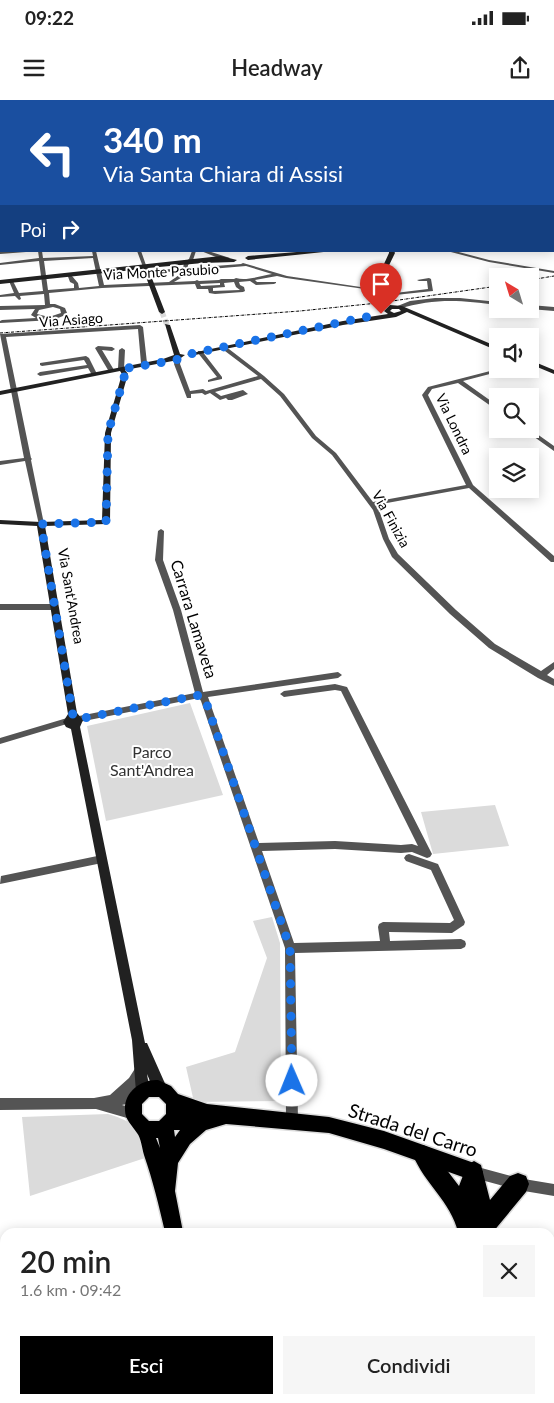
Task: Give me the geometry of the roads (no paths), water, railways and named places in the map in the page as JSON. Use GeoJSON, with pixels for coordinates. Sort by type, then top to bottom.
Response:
{"type":"FeatureCollection","features":[{"type":"Feature","properties":{"kind":"highway"},"geometry":{"type":"LineString","coordinates":[[423,1155],[475,1228]]}},
{"type":"Feature","properties":{"kind":"highway"},"geometry":{"type":"LineString","coordinates":[[474,1172],[475,1228]]}},
{"type":"Feature","properties":{"kind":"highway"},"geometry":{"type":"LineString","coordinates":[[475,1228],[518,1184]]}},
{"type":"Feature","properties":{"kind":"main road","name":"Via Sant'Andrea"},"geometry":{"type":"LineString","coordinates":[[139,1121],[136,1102],[147,1092],[170,1094],[173,1100]]}},
{"type":"Feature","properties":{"kind":"main road","name":"Strada del Carro"},"geometry":{"type":"LineString","coordinates":[[173,1100],[185,1107],[227,1115],[292,1120],[366,1133],[474,1172]]}},
{"type":"Feature","properties":{"kind":"main road"},"geometry":{"type":"LineString","coordinates":[[166,1192],[170,1161],[167,1124],[174,1111],[173,1100]]}},
{"type":"Feature","properties":{"kind":"main road","name":"Strada del Carro"},"geometry":{"type":"LineString","coordinates":[[167,1124],[202,1123],[227,1115]]}},
{"type":"Feature","properties":{"kind":"main road"},"geometry":{"type":"LineString","coordinates":[[139,1121],[154,1130],[167,1124]]}},
{"type":"Feature","properties":{"kind":"main road"},"geometry":{"type":"LineString","coordinates":[[139,1121],[166,1192],[173,1228]]}},
{"type":"Feature","properties":{"kind":"main road"},"geometry":{"type":"LineString","coordinates":[[170,1161],[184,1138],[202,1123]]}},
{"type":"Feature","properties":{"kind":"street"},"geometry":{"type":"LineString","coordinates":[[0,253],[13,252]]}},
{"type":"Feature","properties":{"kind":"street"},"geometry":{"type":"LineString","coordinates":[[40,252],[48,306]]}},
{"type":"Feature","properties":{"kind":"street"},"geometry":{"type":"LineString","coordinates":[[140,252],[162,312]]}},
{"type":"Feature","properties":{"kind":"street"},"geometry":{"type":"LineString","coordinates":[[160,289],[184,274],[194,252]]}},
{"type":"Feature","properties":{"kind":"street"},"geometry":{"type":"LineString","coordinates":[[206,252],[276,275],[377,292],[395,294],[431,290],[430,280],[419,280]]}},
{"type":"Feature","properties":{"kind":"street"},"geometry":{"type":"LineString","coordinates":[[186,266],[220,259],[232,260],[319,252]]}},
{"type":"Feature","properties":{"kind":"street"},"geometry":{"type":"LineString","coordinates":[[377,292],[392,252]]}},
{"type":"Feature","properties":{"kind":"street"},"geometry":{"type":"LineString","coordinates":[[377,292],[396,252]]}},
{"type":"Feature","properties":{"kind":"street"},"geometry":{"type":"LineString","coordinates":[[453,252],[489,261],[554,272]]}},
{"type":"Feature","properties":{"kind":"street"},"geometry":{"type":"LineString","coordinates":[[0,264],[95,254],[102,287]]}},
{"type":"Feature","properties":{"kind":"street"},"geometry":{"type":"LineString","coordinates":[[214,255],[220,259]]}},
{"type":"Feature","properties":{"kind":"street"},"geometry":{"type":"LineString","coordinates":[[0,282],[98,271],[244,264]]}},
{"type":"Feature","properties":{"kind":"street"},"geometry":{"type":"LineString","coordinates":[[69,274],[72,281],[76,283],[77,289]]}},
{"type":"Feature","properties":{"kind":"street","name":"Via Monte Pasubio"},"geometry":{"type":"LineString","coordinates":[[0,296],[102,287],[236,279],[252,280],[276,275]]}},
{"type":"Feature","properties":{"kind":"street"},"geometry":{"type":"LineString","coordinates":[[210,287],[212,292],[215,293],[242,291],[236,279]]}},
{"type":"Feature","properties":{"kind":"street"},"geometry":{"type":"LineString","coordinates":[[197,281],[199,288],[223,286],[221,280]]}},
{"type":"Feature","properties":{"kind":"street"},"geometry":{"type":"LineString","coordinates":[[252,280],[256,284],[274,283]]}},
{"type":"Feature","properties":{"kind":"street"},"geometry":{"type":"LineString","coordinates":[[11,281],[22,307]]}},
{"type":"Feature","properties":{"kind":"street"},"geometry":{"type":"LineString","coordinates":[[362,319],[416,301],[442,298],[489,303]]}},
{"type":"Feature","properties":{"kind":"street"},"geometry":{"type":"LineString","coordinates":[[0,308],[59,306],[64,310],[64,312],[53,318],[1,323]]}},
{"type":"Feature","properties":{"kind":"street"},"geometry":{"type":"LineString","coordinates":[[40,307],[34,311],[34,315],[43,319]]}},
{"type":"Feature","properties":{"kind":"street"},"geometry":{"type":"LineString","coordinates":[[394,308],[404,312],[397,315]]}},
{"type":"Feature","properties":{"kind":"street"},"geometry":{"type":"LineString","coordinates":[[394,308],[397,315]]}},
{"type":"Feature","properties":{"kind":"street"},"geometry":{"type":"LineString","coordinates":[[394,308],[429,320],[489,345]]}},
{"type":"Feature","properties":{"kind":"street"},"geometry":{"type":"LineString","coordinates":[[539,308],[554,309]]}},
{"type":"Feature","properties":{"kind":"street"},"geometry":{"type":"LineString","coordinates":[[0,392],[122,369],[362,319],[397,315],[429,320]]}},
{"type":"Feature","properties":{"kind":"street"},"geometry":{"type":"LineString","coordinates":[[167,325],[177,357],[177,364],[188,395],[212,392],[262,377]]}},
{"type":"Feature","properties":{"kind":"street","name":"Via Asiago"},"geometry":{"type":"LineString","coordinates":[[2,336],[140,327],[144,363]]}},
{"type":"Feature","properties":{"kind":"street","name":"Via Sant'Andrea"},"geometry":{"type":"LineString","coordinates":[[2,336],[16,390],[74,720],[147,1092]]}},
{"type":"Feature","properties":{"kind":"street","name":"Via Finizia"},"geometry":{"type":"LineString","coordinates":[[223,347],[282,395],[314,437],[334,454],[371,504],[395,555],[492,646],[554,683]]}},
{"type":"Feature","properties":{"kind":"street"},"geometry":{"type":"LineString","coordinates":[[111,370],[98,348],[112,349]]}},
{"type":"Feature","properties":{"kind":"street"},"geometry":{"type":"LineString","coordinates":[[0,522],[41,524],[106,522],[108,433],[125,374],[122,369],[122,350]]}},
{"type":"Feature","properties":{"kind":"street"},"geometry":{"type":"LineString","coordinates":[[200,352],[220,378],[210,381]]}},
{"type":"Feature","properties":{"kind":"street"},"geometry":{"type":"LineString","coordinates":[[122,369],[177,357]]}},
{"type":"Feature","properties":{"kind":"street"},"geometry":{"type":"LineString","coordinates":[[42,364],[86,358],[94,374]]}},
{"type":"Feature","properties":{"kind":"street"},"geometry":{"type":"LineString","coordinates":[[40,374],[90,366]]}},
{"type":"Feature","properties":{"kind":"street"},"geometry":{"type":"LineString","coordinates":[[539,366],[554,372]]}},
{"type":"Feature","properties":{"kind":"street","name":"Via Londra"},"geometry":{"type":"LineString","coordinates":[[470,486],[425,396],[430,388],[489,373]]}},
{"type":"Feature","properties":{"kind":"street"},"geometry":{"type":"LineString","coordinates":[[459,381],[489,403]]}},
{"type":"Feature","properties":{"kind":"street"},"geometry":{"type":"LineString","coordinates":[[212,392],[220,398],[228,396]]}},
{"type":"Feature","properties":{"kind":"street"},"geometry":{"type":"LineString","coordinates":[[539,438],[554,449]]}},
{"type":"Feature","properties":{"kind":"street"},"geometry":{"type":"LineString","coordinates":[[0,463],[29,459]]}},
{"type":"Feature","properties":{"kind":"street"},"geometry":{"type":"LineString","coordinates":[[371,504],[470,486],[554,560]]}},
{"type":"Feature","properties":{"kind":"street","name":"Carrara Lamaveta"},"geometry":{"type":"LineString","coordinates":[[161,531],[159,560],[177,610],[200,695],[205,699],[290,948],[292,1120]]}},
{"type":"Feature","properties":{"kind":"street"},"geometry":{"type":"LineString","coordinates":[[0,607],[54,607]]}},
{"type":"Feature","properties":{"kind":"street"},"geometry":{"type":"LineString","coordinates":[[541,676],[554,665]]}},
{"type":"Feature","properties":{"kind":"street"},"geometry":{"type":"LineString","coordinates":[[0,741],[74,720],[200,695],[338,675]]}},
{"type":"Feature","properties":{"kind":"street"},"geometry":{"type":"LineString","coordinates":[[257,847],[335,845],[412,848],[427,854],[344,689],[335,687],[284,694]]}},
{"type":"Feature","properties":{"kind":"street"},"geometry":{"type":"LineString","coordinates":[[386,946],[383,927],[452,928],[460,922],[435,867],[409,858]]}},
{"type":"Feature","properties":{"kind":"street"},"geometry":{"type":"LineString","coordinates":[[1,880],[102,859]]}},
{"type":"Feature","properties":{"kind":"street"},"geometry":{"type":"LineString","coordinates":[[290,948],[461,944]]}},
{"type":"Feature","properties":{"kind":"street","name":"Via Sant'Andrea"},"geometry":{"type":"LineString","coordinates":[[138,1040],[140,1071],[147,1092]]}},
{"type":"Feature","properties":{"kind":"street"},"geometry":{"type":"LineString","coordinates":[[113,1100],[134,1082],[140,1071]]}},
{"type":"Feature","properties":{"kind":"street"},"geometry":{"type":"LineString","coordinates":[[0,1104],[94,1104],[147,1092]]}},
{"type":"Feature","properties":{"kind":"street"},"geometry":{"type":"LineString","coordinates":[[94,1104],[139,1121]]}},
{"type":"Feature","properties":{"kind":"street","name":"Strada del Carro"},"geometry":{"type":"LineString","coordinates":[[474,1172],[518,1184],[554,1190]]}},
{"type":"Feature","properties":{"kind":"tunnel"},"geometry":{"type":"LineString","coordinates":[[382,298],[387,304]]}},
{"type":"Feature","properties":{"kind":"tunnel"},"geometry":{"type":"LineString","coordinates":[[162,312],[167,325]]}},
{"type":"Feature","properties":{"kind":"railway"},"geometry":{"type":"LineString","coordinates":[[539,278],[554,276]]}},
{"type":"Feature","properties":{"kind":"railway"},"geometry":{"type":"LineString","coordinates":[[0,333],[300,311],[378,303],[489,287]]}},
{"type":"Feature","properties":{"kind":"park label","name":"Parco Sant'Andrea"},"geometry":{"type":"Point","coordinates":[152,761]}}]}
